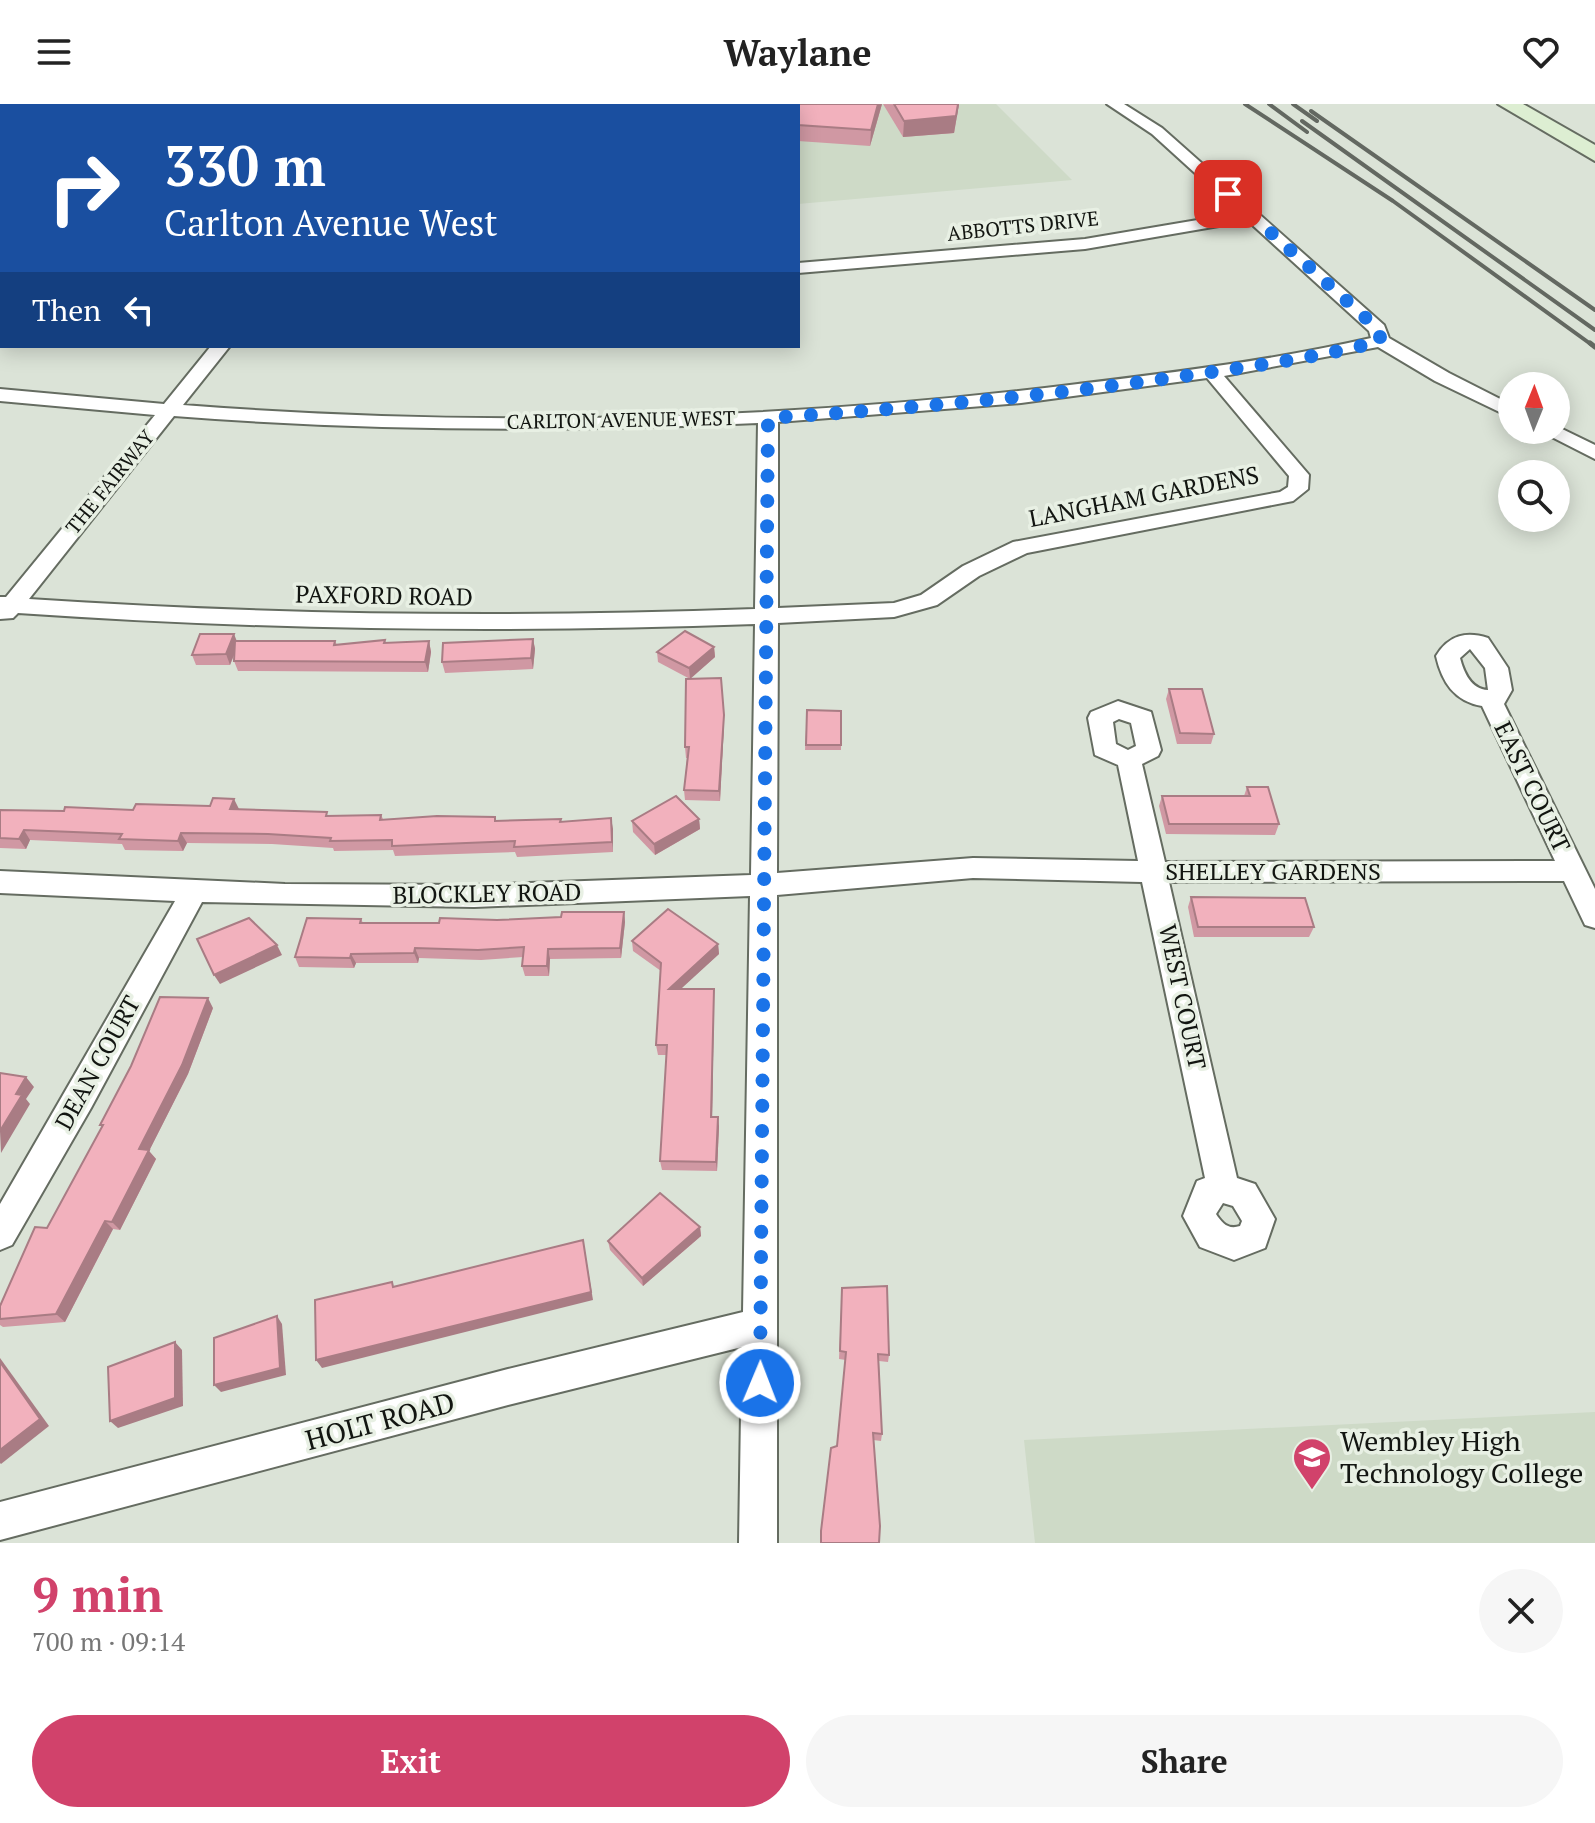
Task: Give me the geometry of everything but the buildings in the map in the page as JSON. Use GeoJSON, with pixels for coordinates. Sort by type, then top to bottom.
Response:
{"type":"FeatureCollection","features":[{"type":"Feature","properties":{"kind":"street"},"geometry":{"type":"LineString","coordinates":[[1114,104],[1157,131],[1252,215],[1378,329],[1381,341],[1498,405]]}},
{"type":"Feature","properties":{"kind":"street"},"geometry":{"type":"LineString","coordinates":[[1508,104],[1595,154]]}},
{"type":"Feature","properties":{"kind":"street","name":"ABBOTTS DRIVE"},"geometry":{"type":"LineString","coordinates":[[800,268],[1085,244],[1252,215]]}},
{"type":"Feature","properties":{"kind":"street","name":"CARLTON AVENUE WEST"},"geometry":{"type":"LineString","coordinates":[[0,395],[167,410],[433,422],[768,418],[966,404],[1211,372],[1381,341]]}},
{"type":"Feature","properties":{"kind":"street","name":"THE FAIRWAY"},"geometry":{"type":"LineString","coordinates":[[4,609],[219,348]]}},
{"type":"Feature","properties":{"kind":"street","name":"LANGHAM GARDENS"},"geometry":{"type":"LineString","coordinates":[[768,617],[894,610],[929,600],[971,571],[1021,547],[1286,497],[1298,489],[1299,475],[1211,372]]}},
{"type":"Feature","properties":{"kind":"street"},"geometry":{"type":"LineString","coordinates":[[758,1543],[768,418]]}},
{"type":"Feature","properties":{"kind":"street"},"geometry":{"type":"LineString","coordinates":[[1570,441],[1595,453]]}},
{"type":"Feature","properties":{"kind":"street","name":"PAXFORD ROAD"},"geometry":{"type":"LineString","coordinates":[[4,609],[341,622],[485,624],[768,617]]}},
{"type":"Feature","properties":{"kind":"street","name":"EAST COURT"},"geometry":{"type":"LineString","coordinates":[[1490,699],[1595,917]]}},
{"type":"Feature","properties":{"kind":"street","name":"WEST COURT"},"geometry":{"type":"LineString","coordinates":[[1129,760],[1223,1188]]}},
{"type":"Feature","properties":{"kind":"street","name":"BLOCKLEY ROAD"},"geometry":{"type":"LineString","coordinates":[[0,882],[194,891],[474,896],[765,885],[973,868]]}},
{"type":"Feature","properties":{"kind":"street","name":"SHELLEY GARDENS"},"geometry":{"type":"LineString","coordinates":[[973,868],[1155,872],[1573,871]]}},
{"type":"Feature","properties":{"kind":"street","name":"DEAN COURT"},"geometry":{"type":"LineString","coordinates":[[0,1234],[80,1098],[194,891]]}},
{"type":"Feature","properties":{"kind":"street","name":"HOLT ROAD"},"geometry":{"type":"LineString","coordinates":[[0,1521],[508,1387],[761,1325]]}},
{"type":"Feature","properties":{"kind":"shaded area"},"geometry":{"type":"Polygon","coordinates":[[[800,104],[996,104],[1072,180],[800,204],[800,104]]]}},
{"type":"Feature","properties":{"kind":"shaded area","name":"Wembley High Technology College"},"geometry":{"type":"Polygon","coordinates":[[[1595,1412],[1595,1543],[1035,1543],[1024,1440],[1595,1412]]]}},
{"type":"Feature","properties":{"kind":"railway"},"geometry":{"type":"LineString","coordinates":[[1245,104],[1393,201],[1592,345]]}},
{"type":"Feature","properties":{"kind":"railway"},"geometry":{"type":"LineString","coordinates":[[1269,104],[1307,132]]}},
{"type":"Feature","properties":{"kind":"railway"},"geometry":{"type":"LineString","coordinates":[[1293,104],[1317,121]]}},
{"type":"Feature","properties":{"kind":"railway"},"geometry":{"type":"LineString","coordinates":[[1311,111],[1595,310]]}},
{"type":"Feature","properties":{"kind":"railway"},"geometry":{"type":"LineString","coordinates":[[1302,121],[1595,330]]}},
{"type":"Feature","properties":{"kind":"railway"},"geometry":{"type":"LineString","coordinates":[[1590,343],[1595,347]]}},
{"type":"Feature","properties":{"kind":"place","name":"Wembley High Technology College"},"geometry":{"type":"Point","coordinates":[1312,1491]}},
{"type":"Feature","properties":{"kind":"route"},"geometry":{"type":"LineString","coordinates":[[760,1383],[768,418],[966,404],[1087,389],[1237,368],[1381,341],[1378,329],[1228,194]]}}]}
